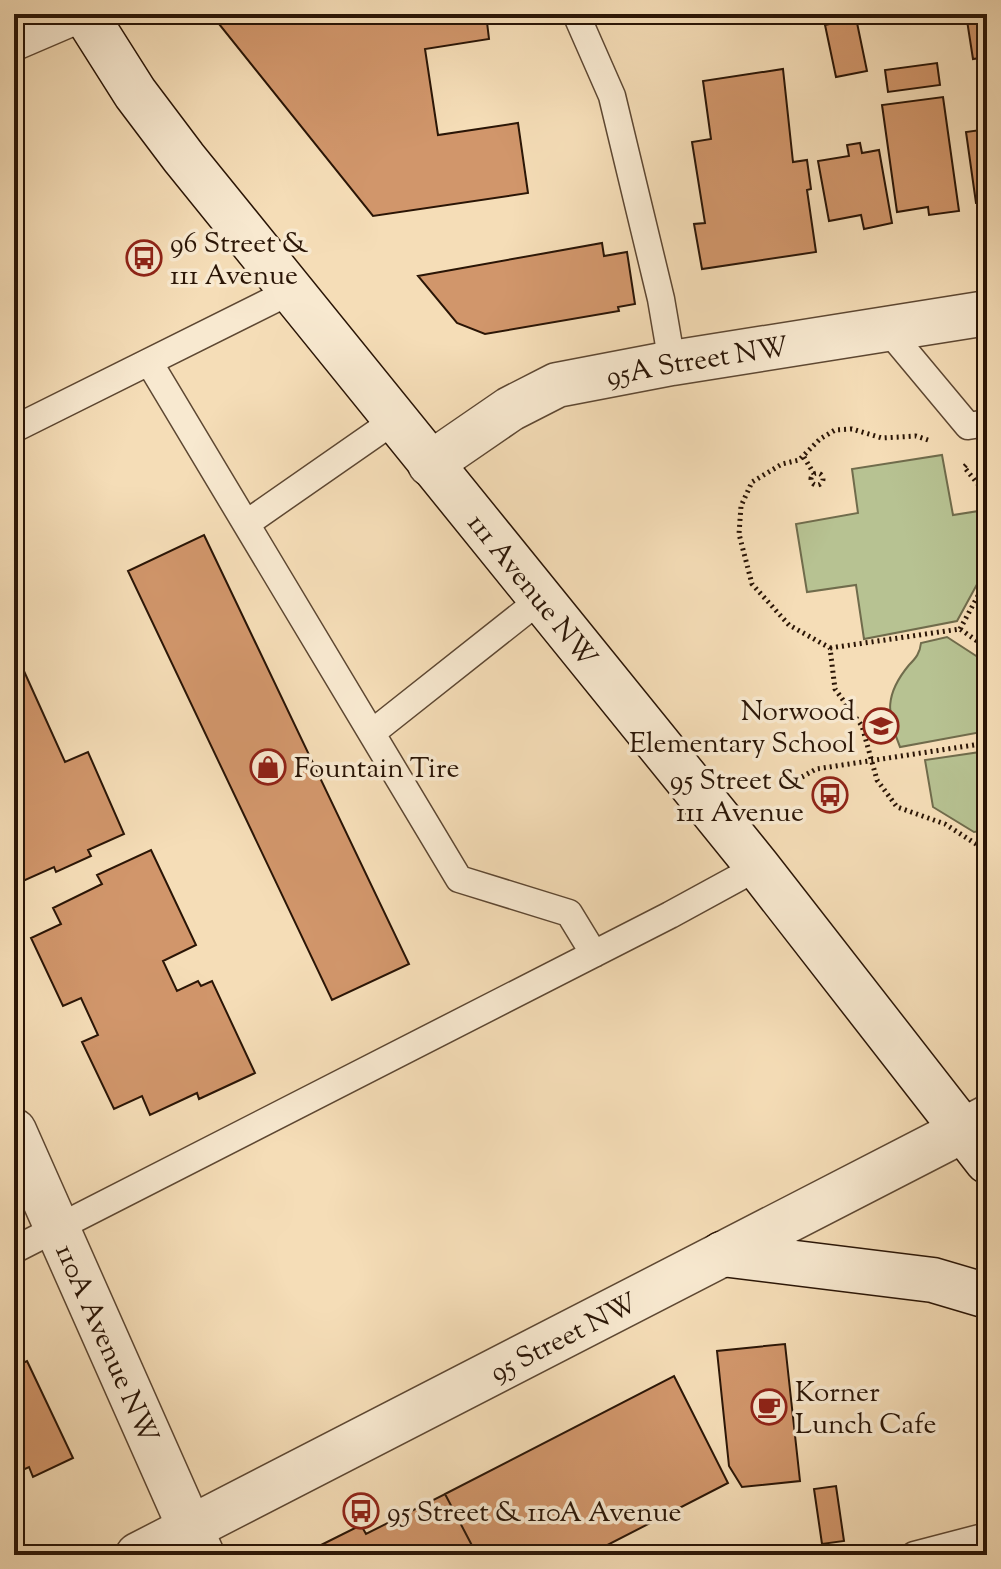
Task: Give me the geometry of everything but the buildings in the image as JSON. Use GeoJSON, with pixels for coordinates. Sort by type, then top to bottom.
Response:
{"type":"FeatureCollection","features":[{"type":"Feature","properties":{"kind":"street"},"geometry":{"type":"LineString","coordinates":[[14,38],[70,14]]}},
{"type":"Feature","properties":{"kind":"street","name":"111 Avenue NW"},"geometry":{"type":"LineString","coordinates":[[85,14],[158,124],[291,291],[979,1136]]}},
{"type":"Feature","properties":{"kind":"street","name":"95A Street NW"},"geometry":{"type":"LineString","coordinates":[[430,464],[533,395],[557,385],[672,363],[987,313]]}},
{"type":"Feature","properties":{"kind":"street","name":"110A Avenue NW"},"geometry":{"type":"LineString","coordinates":[[14,1131],[196,1542]]}},
{"type":"Feature","properties":{"kind":"street","name":"95 Street NW"},"geometry":{"type":"LineString","coordinates":[[138,1555],[196,1542],[722,1254],[979,1136]]}},
{"type":"Feature","properties":{"kind":"street"},"geometry":{"type":"LineString","coordinates":[[722,1254],[933,1280],[987,1296]]}},
{"type":"Feature","properties":{"kind":"lane"},"geometry":{"type":"LineString","coordinates":[[576,14],[612,96],[661,299],[672,363]]}},
{"type":"Feature","properties":{"kind":"lane"},"geometry":{"type":"LineString","coordinates":[[14,429],[291,291]]}},
{"type":"Feature","properties":{"kind":"lane"},"geometry":{"type":"LineString","coordinates":[[887,329],[968,426],[987,423]]}},
{"type":"Feature","properties":{"kind":"lane"},"geometry":{"type":"LineString","coordinates":[[149,362],[459,879],[569,913],[594,954]]}},
{"type":"Feature","properties":{"kind":"lane"},"geometry":{"type":"LineString","coordinates":[[247,523],[395,420]]}},
{"type":"Feature","properties":{"kind":"lane"},"geometry":{"type":"LineString","coordinates":[[373,732],[541,599]]}},
{"type":"Feature","properties":{"kind":"lane"},"geometry":{"type":"LineString","coordinates":[[14,1250],[758,867]]}},
{"type":"Feature","properties":{"kind":"lane"},"geometry":{"type":"LineString","coordinates":[[914,1555],[987,1536]]}},
{"type":"Feature","properties":{"kind":"path"},"geometry":{"type":"LineString","coordinates":[[941,450],[916,436],[882,438],[852,429],[835,430],[820,439],[804,457],[782,464],[752,482],[741,506],[739,534],[752,584],[789,625],[830,648],[960,629],[987,648]]}},
{"type":"Feature","properties":{"kind":"path"},"geometry":{"type":"LineString","coordinates":[[804,457],[814,474]]}},
{"type":"Feature","properties":{"kind":"path"},"geometry":{"type":"LineString","coordinates":[[952,458],[964,467]]}},
{"type":"Feature","properties":{"kind":"path"},"geometry":{"type":"LineString","coordinates":[[960,629],[987,579]]}},
{"type":"Feature","properties":{"kind":"path"},"geometry":{"type":"LineString","coordinates":[[830,648],[835,689],[862,726],[877,780],[897,807],[945,824],[987,851]]}},
{"type":"Feature","properties":{"kind":"path"},"geometry":{"type":"LineString","coordinates":[[802,777],[816,769],[987,743]]}},
{"type":"Feature","properties":{"kind":"green space"},"geometry":{"type":"Polygon","coordinates":[[[942,455],[953,515],[985,510],[987,566],[957,621],[864,639],[856,585],[807,592],[796,524],[858,513],[852,469],[942,455]]]}},
{"type":"Feature","properties":{"kind":"green space"},"geometry":{"type":"Polygon","coordinates":[[[947,637],[987,663],[987,731],[900,747],[890,714],[896,685],[920,650],[921,643],[947,637]]]}},
{"type":"Feature","properties":{"kind":"green space"},"geometry":{"type":"Polygon","coordinates":[[[987,751],[987,830],[974,832],[933,807],[925,760],[987,751]]]}},
{"type":"Feature","properties":{"kind":"place","name":"96 Street & 111 Avenue"},"geometry":{"type":"Point","coordinates":[144,258]}},
{"type":"Feature","properties":{"kind":"place","name":"Norwood Elementary School"},"geometry":{"type":"Point","coordinates":[881,726]}},
{"type":"Feature","properties":{"kind":"place","name":"Fountain Tire"},"geometry":{"type":"Point","coordinates":[268,767]}},
{"type":"Feature","properties":{"kind":"place","name":"95 Street & 111 Avenue"},"geometry":{"type":"Point","coordinates":[830,795]}},
{"type":"Feature","properties":{"kind":"place","name":"Korner Lunch Cafe"},"geometry":{"type":"Point","coordinates":[769,1407]}},
{"type":"Feature","properties":{"kind":"place","name":"95 Street & 110A Avenue"},"geometry":{"type":"Point","coordinates":[361,1511]}}]}
